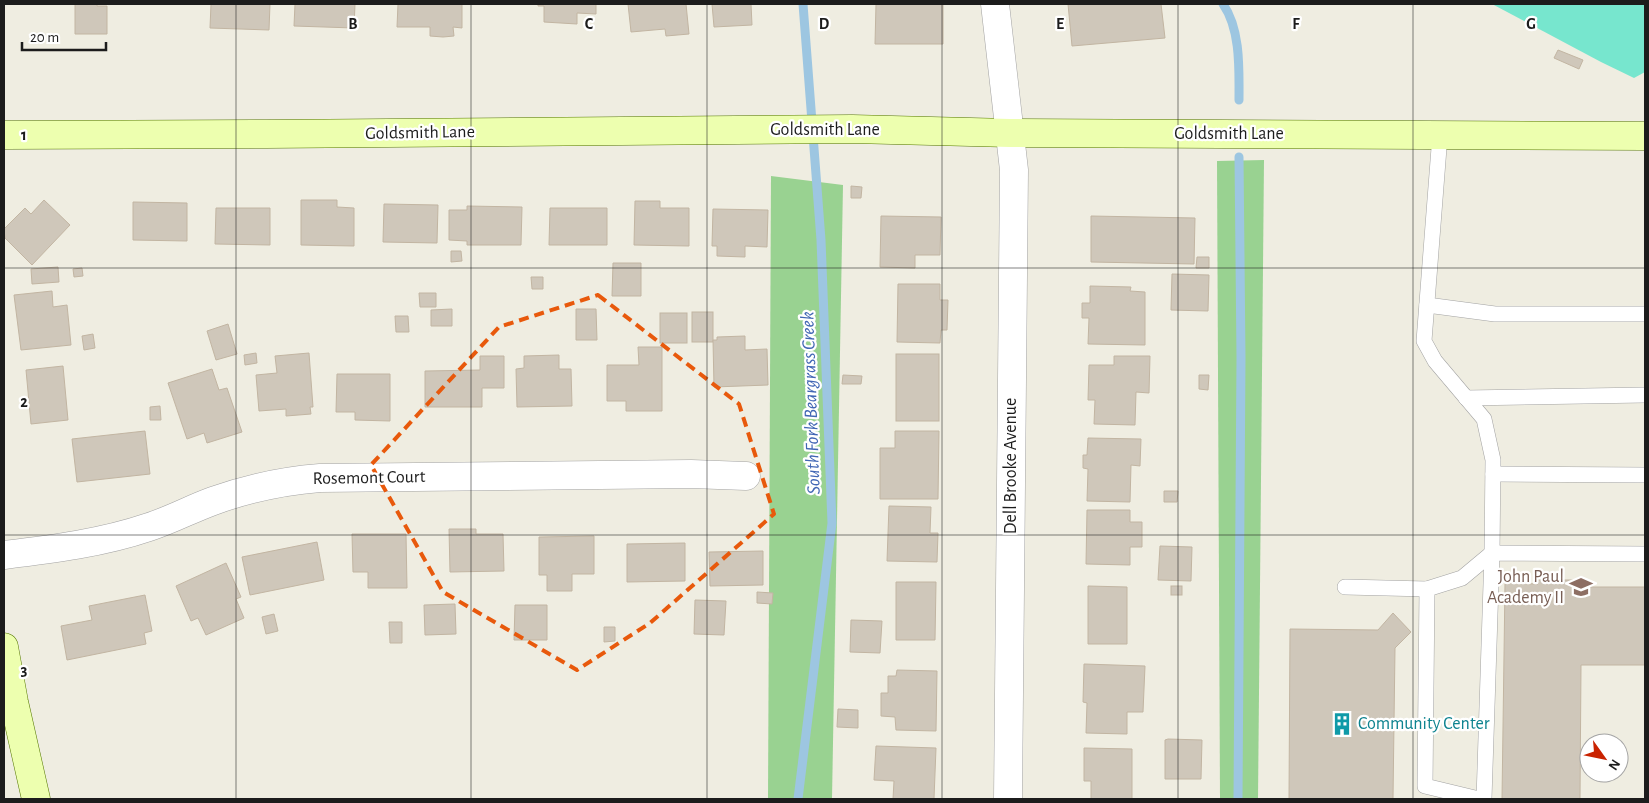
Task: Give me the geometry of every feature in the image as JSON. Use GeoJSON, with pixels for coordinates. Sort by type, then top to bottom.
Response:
{"type":"FeatureCollection","features":[{"type":"Feature","properties":{"kind":"street","name":"Dell Brooke Avenue"},"geometry":{"type":"LineString","coordinates":[[995,4],[1014,180],[1008,799]]}},
{"type":"Feature","properties":{"kind":"street","name":"Goldsmith Lane"},"geometry":{"type":"LineString","coordinates":[[4,135],[852,129],[1010,133],[1645,136]]}},
{"type":"Feature","properties":{"kind":"street","name":"Rosemont Court"},"geometry":{"type":"LineString","coordinates":[[4,555],[85,544],[150,527],[257,486],[290,480],[320,478],[652,474],[746,476]]}},
{"type":"Feature","properties":{"kind":"street"},"geometry":{"type":"LineString","coordinates":[[4,647],[14,702],[36,799]]}},
{"type":"Feature","properties":{"kind":"lane"},"geometry":{"type":"LineString","coordinates":[[1440,135],[1424,341],[1435,361],[1484,419],[1493,460],[1484,799]]}},
{"type":"Feature","properties":{"kind":"lane"},"geometry":{"type":"LineString","coordinates":[[1427,304],[1495,314],[1645,314]]}},
{"type":"Feature","properties":{"kind":"lane"},"geometry":{"type":"LineString","coordinates":[[1466,398],[1645,395]]}},
{"type":"Feature","properties":{"kind":"lane"},"geometry":{"type":"LineString","coordinates":[[1493,474],[1645,475]]}},
{"type":"Feature","properties":{"kind":"lane"},"geometry":{"type":"LineString","coordinates":[[1345,586],[1428,589],[1462,578],[1492,553],[1645,554]]}},
{"type":"Feature","properties":{"kind":"lane"},"geometry":{"type":"LineString","coordinates":[[1428,589],[1425,786],[1479,799]]}},
{"type":"Feature","properties":{"kind":"highlighted area"},"geometry":{"type":"Polygon","coordinates":[[[598,295],[739,404],[774,514],[650,623],[577,670],[443,592],[371,465],[499,327],[598,295]]]}},
{"type":"Feature","properties":{"kind":"green space"},"geometry":{"type":"Polygon","coordinates":[[[1264,160],[1258,799],[1220,799],[1217,161],[1264,160]]]}},
{"type":"Feature","properties":{"kind":"green space"},"geometry":{"type":"Polygon","coordinates":[[[771,176],[843,185],[832,799],[768,799],[771,176]]]}},
{"type":"Feature","properties":{"kind":"shaded area"},"geometry":{"type":"Polygon","coordinates":[[[1492,4],[1645,4],[1645,72],[1634,78],[1492,4]]]}},
{"type":"Feature","properties":{"kind":"building"},"geometry":{"type":"Polygon","coordinates":[[[75,4],[107,6],[107,34],[75,34],[75,4]]]}},
{"type":"Feature","properties":{"kind":"building"},"geometry":{"type":"Polygon","coordinates":[[[211,4],[270,4],[269,30],[210,28],[211,4]]]}},
{"type":"Feature","properties":{"kind":"building"},"geometry":{"type":"Polygon","coordinates":[[[295,4],[355,4],[354,28],[294,26],[295,4]]]}},
{"type":"Feature","properties":{"kind":"building"},"geometry":{"type":"Polygon","coordinates":[[[398,4],[462,4],[462,28],[453,27],[454,36],[443,37],[430,36],[430,27],[397,27],[398,4]]]}},
{"type":"Feature","properties":{"kind":"building"},"geometry":{"type":"Polygon","coordinates":[[[538,4],[596,4],[596,14],[577,13],[577,24],[544,22],[544,6],[538,6],[538,4]]]}},
{"type":"Feature","properties":{"kind":"building"},"geometry":{"type":"Polygon","coordinates":[[[628,4],[686,4],[689,34],[666,36],[665,29],[631,32],[628,4]]]}},
{"type":"Feature","properties":{"kind":"building"},"geometry":{"type":"Polygon","coordinates":[[[712,4],[751,4],[752,25],[714,27],[712,4]]]}},
{"type":"Feature","properties":{"kind":"building"},"geometry":{"type":"Polygon","coordinates":[[[876,4],[943,4],[943,44],[875,44],[876,4]]]}},
{"type":"Feature","properties":{"kind":"building"},"geometry":{"type":"Polygon","coordinates":[[[1068,4],[1161,4],[1165,38],[1072,46],[1068,4]]]}},
{"type":"Feature","properties":{"kind":"building"},"geometry":{"type":"Polygon","coordinates":[[[1558,50],[1583,60],[1579,69],[1554,58],[1558,50]]]}},
{"type":"Feature","properties":{"kind":"building"},"geometry":{"type":"Polygon","coordinates":[[[851,186],[862,187],[861,198],[851,198],[851,186]]]}},
{"type":"Feature","properties":{"kind":"building"},"geometry":{"type":"Polygon","coordinates":[[[44,200],[70,225],[32,265],[5,238],[4,229],[25,208],[31,214],[44,200]]]}},
{"type":"Feature","properties":{"kind":"building"},"geometry":{"type":"Polygon","coordinates":[[[301,200],[337,200],[337,207],[354,208],[354,246],[301,245],[301,200]]]}},
{"type":"Feature","properties":{"kind":"building"},"geometry":{"type":"Polygon","coordinates":[[[635,201],[660,201],[660,208],[689,208],[689,246],[634,245],[635,201]]]}},
{"type":"Feature","properties":{"kind":"building"},"geometry":{"type":"Polygon","coordinates":[[[133,202],[187,203],[187,241],[133,240],[133,202]]]}},
{"type":"Feature","properties":{"kind":"building"},"geometry":{"type":"Polygon","coordinates":[[[384,204],[438,205],[437,243],[383,242],[384,204]]]}},
{"type":"Feature","properties":{"kind":"building"},"geometry":{"type":"Polygon","coordinates":[[[467,206],[522,207],[521,245],[467,245],[467,241],[449,240],[449,210],[467,210],[467,206]]]}},
{"type":"Feature","properties":{"kind":"building"},"geometry":{"type":"Polygon","coordinates":[[[216,208],[270,208],[270,245],[215,244],[216,208]]]}},
{"type":"Feature","properties":{"kind":"building"},"geometry":{"type":"Polygon","coordinates":[[[550,208],[607,208],[607,245],[549,245],[550,208]]]}},
{"type":"Feature","properties":{"kind":"building"},"geometry":{"type":"Polygon","coordinates":[[[713,209],[768,210],[767,247],[745,246],[745,257],[717,256],[717,246],[712,246],[713,209]]]}},
{"type":"Feature","properties":{"kind":"building"},"geometry":{"type":"Polygon","coordinates":[[[881,216],[941,217],[940,255],[915,255],[915,268],[880,267],[881,216]]]}},
{"type":"Feature","properties":{"kind":"building"},"geometry":{"type":"Polygon","coordinates":[[[1091,216],[1195,218],[1194,264],[1091,262],[1091,216]]]}},
{"type":"Feature","properties":{"kind":"building"},"geometry":{"type":"Polygon","coordinates":[[[451,251],[461,251],[462,261],[451,262],[451,251]]]}},
{"type":"Feature","properties":{"kind":"building"},"geometry":{"type":"Polygon","coordinates":[[[1197,257],[1209,257],[1209,268],[1196,268],[1197,257]]]}},
{"type":"Feature","properties":{"kind":"building"},"geometry":{"type":"Polygon","coordinates":[[[613,263],[641,263],[641,296],[612,296],[613,263]]]}},
{"type":"Feature","properties":{"kind":"building"},"geometry":{"type":"Polygon","coordinates":[[[58,267],[59,282],[32,284],[31,269],[58,267]]]}},
{"type":"Feature","properties":{"kind":"building"},"geometry":{"type":"Polygon","coordinates":[[[82,268],[83,276],[74,277],[73,269],[82,268]]]}},
{"type":"Feature","properties":{"kind":"building"},"geometry":{"type":"Polygon","coordinates":[[[1172,274],[1209,275],[1208,311],[1171,310],[1172,274]]]}},
{"type":"Feature","properties":{"kind":"building"},"geometry":{"type":"Polygon","coordinates":[[[531,277],[543,277],[543,289],[532,289],[531,277]]]}},
{"type":"Feature","properties":{"kind":"building"},"geometry":{"type":"Polygon","coordinates":[[[898,284],[940,284],[940,300],[948,300],[947,330],[941,330],[940,343],[897,342],[898,284]]]}},
{"type":"Feature","properties":{"kind":"building"},"geometry":{"type":"Polygon","coordinates":[[[1090,286],[1131,287],[1130,291],[1145,292],[1145,345],[1088,344],[1089,318],[1082,318],[1082,303],[1090,303],[1090,286]]]}},
{"type":"Feature","properties":{"kind":"building"},"geometry":{"type":"Polygon","coordinates":[[[52,291],[53,307],[67,305],[71,345],[21,350],[14,295],[52,291]]]}},
{"type":"Feature","properties":{"kind":"building"},"geometry":{"type":"Polygon","coordinates":[[[419,293],[436,293],[436,307],[420,307],[419,293]]]}},
{"type":"Feature","properties":{"kind":"building"},"geometry":{"type":"Polygon","coordinates":[[[452,309],[452,326],[431,326],[431,310],[452,309]]]}},
{"type":"Feature","properties":{"kind":"building"},"geometry":{"type":"Polygon","coordinates":[[[576,309],[596,309],[597,340],[576,340],[576,309]]]}},
{"type":"Feature","properties":{"kind":"building"},"geometry":{"type":"Polygon","coordinates":[[[692,312],[713,312],[713,342],[692,342],[692,312]]]}},
{"type":"Feature","properties":{"kind":"building"},"geometry":{"type":"Polygon","coordinates":[[[660,313],[687,313],[687,343],[660,343],[660,313]]]}},
{"type":"Feature","properties":{"kind":"building"},"geometry":{"type":"Polygon","coordinates":[[[395,316],[408,316],[409,332],[396,332],[395,316]]]}},
{"type":"Feature","properties":{"kind":"building"},"geometry":{"type":"Polygon","coordinates":[[[228,324],[237,354],[216,360],[207,331],[228,324]]]}},
{"type":"Feature","properties":{"kind":"building"},"geometry":{"type":"Polygon","coordinates":[[[93,334],[95,348],[84,350],[82,336],[93,334]]]}},
{"type":"Feature","properties":{"kind":"building"},"geometry":{"type":"Polygon","coordinates":[[[745,336],[745,350],[767,349],[768,385],[714,387],[713,340],[717,340],[717,337],[745,336]]]}},
{"type":"Feature","properties":{"kind":"building"},"geometry":{"type":"Polygon","coordinates":[[[638,347],[662,347],[662,411],[626,411],[626,401],[607,401],[607,365],[639,365],[638,347]]]}},
{"type":"Feature","properties":{"kind":"building"},"geometry":{"type":"Polygon","coordinates":[[[256,353],[257,363],[245,365],[244,355],[256,353]]]}},
{"type":"Feature","properties":{"kind":"building"},"geometry":{"type":"Polygon","coordinates":[[[309,353],[313,407],[310,407],[311,414],[286,416],[286,409],[259,411],[256,375],[277,373],[275,356],[309,353]]]}},
{"type":"Feature","properties":{"kind":"building"},"geometry":{"type":"Polygon","coordinates":[[[896,354],[939,354],[939,421],[896,421],[896,354]]]}},
{"type":"Feature","properties":{"kind":"building"},"geometry":{"type":"Polygon","coordinates":[[[559,355],[559,369],[571,369],[572,406],[517,407],[516,369],[524,368],[524,356],[559,355]]]}},
{"type":"Feature","properties":{"kind":"building"},"geometry":{"type":"Polygon","coordinates":[[[480,356],[504,356],[504,388],[482,388],[482,407],[425,407],[425,371],[480,370],[480,356]]]}},
{"type":"Feature","properties":{"kind":"building"},"geometry":{"type":"Polygon","coordinates":[[[1114,356],[1150,356],[1149,393],[1136,392],[1135,425],[1094,424],[1095,400],[1088,400],[1089,365],[1114,365],[1114,356]]]}},
{"type":"Feature","properties":{"kind":"building"},"geometry":{"type":"Polygon","coordinates":[[[63,366],[68,420],[31,424],[26,370],[63,366]]]}},
{"type":"Feature","properties":{"kind":"building"},"geometry":{"type":"Polygon","coordinates":[[[212,369],[219,390],[227,388],[242,432],[207,443],[204,433],[187,439],[168,383],[212,369]]]}},
{"type":"Feature","properties":{"kind":"building"},"geometry":{"type":"Polygon","coordinates":[[[337,374],[390,374],[390,421],[355,420],[355,412],[336,412],[337,374]]]}},
{"type":"Feature","properties":{"kind":"building"},"geometry":{"type":"Polygon","coordinates":[[[843,375],[862,376],[861,384],[842,384],[843,375]]]}},
{"type":"Feature","properties":{"kind":"building"},"geometry":{"type":"Polygon","coordinates":[[[1199,375],[1209,375],[1208,390],[1199,389],[1199,375]]]}},
{"type":"Feature","properties":{"kind":"building"},"geometry":{"type":"Polygon","coordinates":[[[160,406],[161,420],[150,420],[150,407],[160,406]]]}},
{"type":"Feature","properties":{"kind":"building"},"geometry":{"type":"Polygon","coordinates":[[[145,431],[150,474],[77,482],[72,439],[145,431]]]}},
{"type":"Feature","properties":{"kind":"building"},"geometry":{"type":"Polygon","coordinates":[[[895,431],[939,431],[938,499],[880,499],[880,448],[895,448],[895,431]]]}},
{"type":"Feature","properties":{"kind":"building"},"geometry":{"type":"Polygon","coordinates":[[[1088,438],[1141,439],[1140,466],[1131,465],[1130,502],[1087,501],[1088,469],[1083,468],[1083,455],[1087,455],[1088,438]]]}},
{"type":"Feature","properties":{"kind":"building"},"geometry":{"type":"Polygon","coordinates":[[[1164,491],[1178,491],[1177,502],[1164,502],[1164,491]]]}},
{"type":"Feature","properties":{"kind":"building"},"geometry":{"type":"Polygon","coordinates":[[[889,506],[931,507],[930,533],[938,533],[937,562],[887,561],[889,506]]]}},
{"type":"Feature","properties":{"kind":"building"},"geometry":{"type":"Polygon","coordinates":[[[1087,510],[1130,510],[1130,522],[1142,522],[1142,547],[1130,547],[1130,565],[1086,564],[1087,510]]]}},
{"type":"Feature","properties":{"kind":"building"},"geometry":{"type":"Polygon","coordinates":[[[449,529],[476,529],[476,534],[503,534],[504,571],[450,572],[449,529]]]}},
{"type":"Feature","properties":{"kind":"building"},"geometry":{"type":"Polygon","coordinates":[[[352,534],[406,534],[407,588],[368,588],[368,572],[353,572],[352,534]]]}},
{"type":"Feature","properties":{"kind":"building"},"geometry":{"type":"Polygon","coordinates":[[[594,536],[594,574],[572,574],[572,591],[547,591],[547,575],[539,575],[539,537],[594,536]]]}},
{"type":"Feature","properties":{"kind":"building"},"geometry":{"type":"Polygon","coordinates":[[[317,542],[324,580],[250,595],[242,557],[317,542]]]}},
{"type":"Feature","properties":{"kind":"building"},"geometry":{"type":"Polygon","coordinates":[[[685,543],[685,581],[627,582],[627,544],[685,543]]]}},
{"type":"Feature","properties":{"kind":"building"},"geometry":{"type":"Polygon","coordinates":[[[1160,546],[1192,547],[1191,581],[1158,580],[1160,546]]]}},
{"type":"Feature","properties":{"kind":"building"},"geometry":{"type":"Polygon","coordinates":[[[763,551],[763,585],[710,586],[709,552],[763,551]]]}},
{"type":"Feature","properties":{"kind":"building"},"geometry":{"type":"Polygon","coordinates":[[[226,563],[241,597],[236,599],[244,618],[206,635],[198,618],[191,621],[176,586],[226,563]]]}},
{"type":"Feature","properties":{"kind":"building"},"geometry":{"type":"Polygon","coordinates":[[[1538,580],[1581,580],[1581,587],[1645,587],[1645,665],[1581,665],[1580,799],[1502,799],[1505,583],[1538,584],[1538,580]]]}},
{"type":"Feature","properties":{"kind":"building"},"geometry":{"type":"Polygon","coordinates":[[[896,582],[936,582],[935,640],[896,640],[896,582]]]}},
{"type":"Feature","properties":{"kind":"building"},"geometry":{"type":"Polygon","coordinates":[[[1088,586],[1127,587],[1127,644],[1088,644],[1088,586]]]}},
{"type":"Feature","properties":{"kind":"building"},"geometry":{"type":"Polygon","coordinates":[[[1171,586],[1182,586],[1182,595],[1171,595],[1171,586]]]}},
{"type":"Feature","properties":{"kind":"building"},"geometry":{"type":"Polygon","coordinates":[[[757,592],[773,593],[772,604],[757,603],[757,592]]]}},
{"type":"Feature","properties":{"kind":"building"},"geometry":{"type":"Polygon","coordinates":[[[145,595],[152,631],[144,633],[146,644],[67,660],[61,626],[92,620],[89,606],[145,595]]]}},
{"type":"Feature","properties":{"kind":"building"},"geometry":{"type":"Polygon","coordinates":[[[695,600],[726,601],[724,635],[694,634],[695,600]]]}},
{"type":"Feature","properties":{"kind":"building"},"geometry":{"type":"Polygon","coordinates":[[[455,604],[456,634],[425,635],[424,605],[455,604]]]}},
{"type":"Feature","properties":{"kind":"building"},"geometry":{"type":"Polygon","coordinates":[[[515,605],[547,605],[547,640],[514,640],[515,605]]]}},
{"type":"Feature","properties":{"kind":"building","name":"Community Center"},"geometry":{"type":"Polygon","coordinates":[[[1393,613],[1411,632],[1395,648],[1393,799],[1289,799],[1290,629],[1378,630],[1393,613]]]}},
{"type":"Feature","properties":{"kind":"building"},"geometry":{"type":"Polygon","coordinates":[[[274,614],[278,631],[266,634],[262,617],[274,614]]]}},
{"type":"Feature","properties":{"kind":"building"},"geometry":{"type":"Polygon","coordinates":[[[851,620],[882,621],[880,653],[850,652],[851,620]]]}},
{"type":"Feature","properties":{"kind":"building"},"geometry":{"type":"Polygon","coordinates":[[[389,622],[402,622],[402,643],[390,643],[389,622]]]}},
{"type":"Feature","properties":{"kind":"building"},"geometry":{"type":"Polygon","coordinates":[[[604,627],[615,627],[615,641],[604,642],[604,627]]]}},
{"type":"Feature","properties":{"kind":"building"},"geometry":{"type":"Polygon","coordinates":[[[1084,664],[1145,666],[1143,712],[1127,712],[1127,734],[1086,733],[1087,703],[1083,702],[1084,664]]]}},
{"type":"Feature","properties":{"kind":"building"},"geometry":{"type":"Polygon","coordinates":[[[897,670],[937,671],[936,731],[896,730],[895,717],[881,716],[881,693],[888,693],[888,676],[896,676],[897,670]]]}},
{"type":"Feature","properties":{"kind":"building"},"geometry":{"type":"Polygon","coordinates":[[[838,709],[858,710],[858,728],[837,727],[838,709]]]}},
{"type":"Feature","properties":{"kind":"building"},"geometry":{"type":"Polygon","coordinates":[[[1165,740],[1202,740],[1201,779],[1165,779],[1165,740]]]}},
{"type":"Feature","properties":{"kind":"building"},"geometry":{"type":"Polygon","coordinates":[[[876,746],[936,748],[934,799],[893,799],[894,781],[874,780],[876,746]]]}},
{"type":"Feature","properties":{"kind":"building"},"geometry":{"type":"Polygon","coordinates":[[[1084,748],[1132,749],[1132,799],[1091,799],[1091,781],[1084,781],[1084,748]]]}},
{"type":"Feature","properties":{"kind":"waterway","name":"South Fork Beargrass Creek"},"geometry":{"type":"LineString","coordinates":[[798,799],[832,523],[821,240],[803,4]]}},
{"type":"Feature","properties":{"kind":"waterway"},"geometry":{"type":"LineString","coordinates":[[1223,4],[1229,14],[1236,38],[1239,63],[1239,100]]}},
{"type":"Feature","properties":{"kind":"waterway"},"geometry":{"type":"LineString","coordinates":[[1238,799],[1241,358],[1239,157]]}},
{"type":"Feature","properties":{"kind":"place","name":"John Paul Academy II"},"geometry":{"type":"Point","coordinates":[1581,587]}},
{"type":"Feature","properties":{"kind":"place","name":"Community Center"},"geometry":{"type":"Point","coordinates":[1342,724]}}]}
